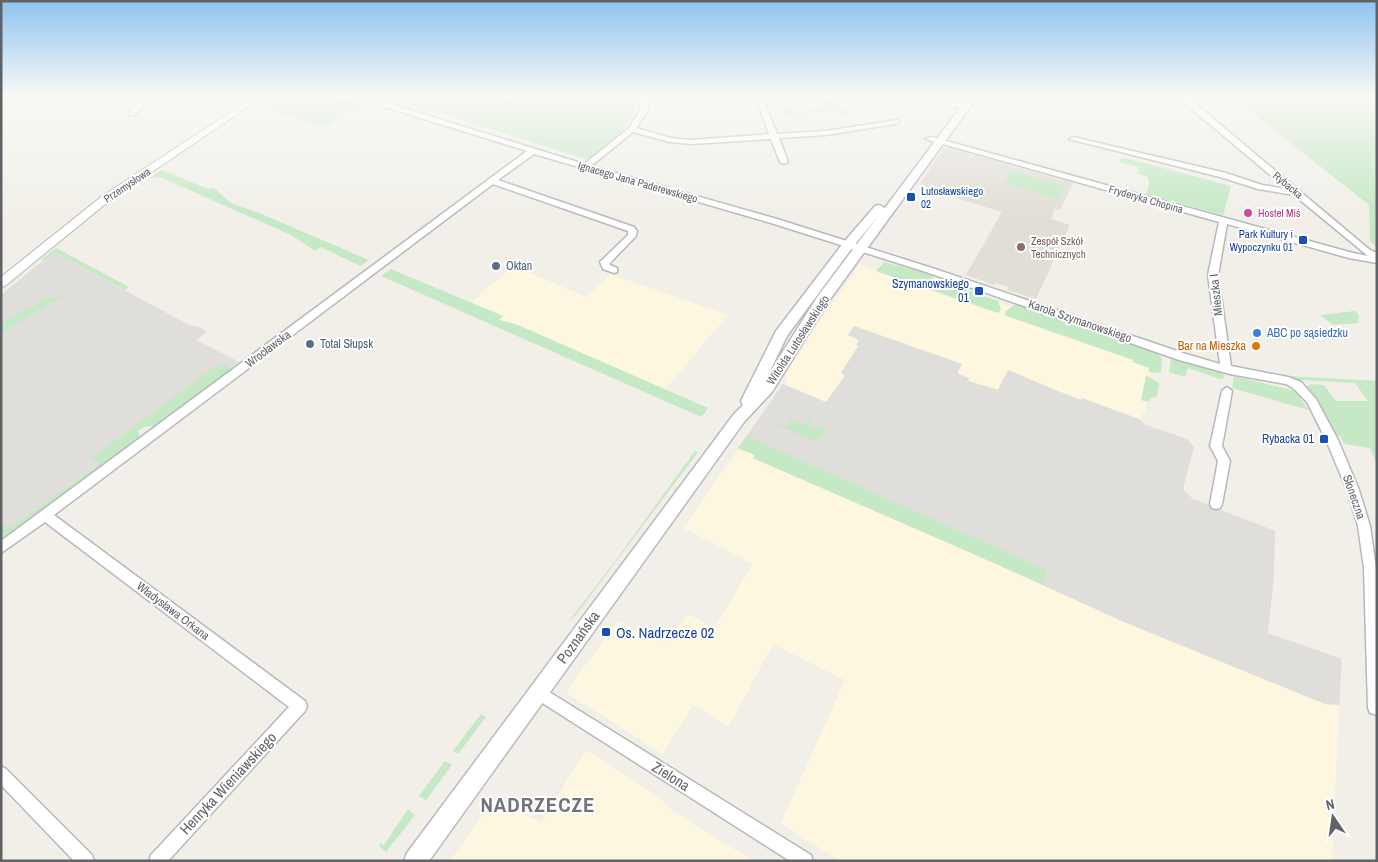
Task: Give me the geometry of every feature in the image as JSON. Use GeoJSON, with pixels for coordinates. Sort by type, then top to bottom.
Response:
{"type":"FeatureCollection","features":[{"type":"Feature","properties":{"kind":"main road","name":"Witolda Lutosławskiego"},"geometry":{"type":"LineString","coordinates":[[742,413],[767,388],[854,247],[897,186],[937,136]]}},
{"type":"Feature","properties":{"kind":"main road","name":"Poznańska"},"geometry":{"type":"LineString","coordinates":[[415,861],[742,413]]}},
{"type":"Feature","properties":{"kind":"street","name":"Przemysłowa"},"geometry":{"type":"LineString","coordinates":[[1,283],[105,200],[200,136]]}},
{"type":"Feature","properties":{"kind":"street","name":"Ignacego Jana Paderewskiego"},"geometry":{"type":"LineString","coordinates":[[489,136],[585,167],[759,216],[854,247]]}},
{"type":"Feature","properties":{"kind":"street"},"geometry":{"type":"LineString","coordinates":[[585,167],[623,136]]}},
{"type":"Feature","properties":{"kind":"street"},"geometry":{"type":"LineString","coordinates":[[661,136],[680,141],[770,136]]}},
{"type":"Feature","properties":{"kind":"street"},"geometry":{"type":"LineString","coordinates":[[774,136],[784,162]]}},
{"type":"Feature","properties":{"kind":"street","name":"Rybacka"},"geometry":{"type":"LineString","coordinates":[[1229,136],[1297,193],[1365,255]]}},
{"type":"Feature","properties":{"kind":"street"},"geometry":{"type":"LineString","coordinates":[[1073,140],[1223,175],[1261,187],[1297,193]]}},
{"type":"Feature","properties":{"kind":"street","name":"Fryderyka Chopina"},"geometry":{"type":"LineString","coordinates":[[934,141],[1223,221],[1365,255],[1377,260]]}},
{"type":"Feature","properties":{"kind":"street","name":"Wrocławska"},"geometry":{"type":"LineString","coordinates":[[1,548],[534,150]]}},
{"type":"Feature","properties":{"kind":"street"},"geometry":{"type":"LineString","coordinates":[[492,181],[631,229],[633,234],[606,262],[606,266],[614,270]]}},
{"type":"Feature","properties":{"kind":"street","name":"Mieszka I"},"geometry":{"type":"LineString","coordinates":[[1223,221],[1213,275],[1226,369]]}},
{"type":"Feature","properties":{"kind":"street","name":"Karola Szymanowskiego"},"geometry":{"type":"LineString","coordinates":[[854,247],[1226,369],[1285,381],[1300,387]]}},
{"type":"Feature","properties":{"kind":"street","name":"Słoneczna"},"geometry":{"type":"LineString","coordinates":[[1300,387],[1311,400],[1332,440],[1372,542],[1370,568],[1375,708]]}},
{"type":"Feature","properties":{"kind":"street"},"geometry":{"type":"LineString","coordinates":[[1216,504],[1224,461],[1216,446],[1227,391]]}},
{"type":"Feature","properties":{"kind":"street","name":"Władysława Orkana"},"geometry":{"type":"LineString","coordinates":[[45,515],[300,706]]}},
{"type":"Feature","properties":{"kind":"street","name":"Zielona"},"geometry":{"type":"LineString","coordinates":[[538,692],[805,861]]}},
{"type":"Feature","properties":{"kind":"street","name":"Henryka Wieniawskiego"},"geometry":{"type":"LineString","coordinates":[[157,861],[300,706]]}},
{"type":"Feature","properties":{"kind":"street"},"geometry":{"type":"LineString","coordinates":[[1,774],[86,861]]}},
{"type":"Feature","properties":{"kind":"shaded area"},"geometry":{"type":"Polygon","coordinates":[[[949,148],[1073,183],[1060,210],[1055,209],[1051,219],[1070,225],[1036,299],[1007,290],[1008,287],[996,283],[994,285],[966,275],[1002,212],[923,188],[925,185],[920,183],[943,149],[949,148]]]}},
{"type":"Feature","properties":{"kind":"shaded area"},"geometry":{"type":"Polygon","coordinates":[[[56,253],[189,325],[202,328],[207,332],[196,340],[239,362],[193,395],[190,393],[133,434],[136,437],[1,535],[1,295],[39,264],[56,253]]]}},
{"type":"Feature","properties":{"kind":"shaded area"},"geometry":{"type":"Polygon","coordinates":[[[860,264],[876,270],[881,264],[1153,353],[1148,402],[1145,411],[1139,419],[1082,398],[1081,400],[1009,370],[998,390],[967,380],[969,378],[957,373],[962,364],[855,326],[859,346],[841,373],[845,375],[826,402],[786,386],[786,375],[796,355],[860,264]]]}},
{"type":"Feature","properties":{"kind":"shaded area"},"geometry":{"type":"Polygon","coordinates":[[[513,266],[587,297],[610,274],[728,315],[664,391],[573,352],[519,325],[498,320],[503,315],[470,303],[513,266]]]}},
{"type":"Feature","properties":{"kind":"shaded area"},"geometry":{"type":"Polygon","coordinates":[[[854,326],[962,364],[957,373],[969,378],[968,381],[998,390],[1008,370],[1081,400],[1082,398],[1139,419],[1146,425],[1187,439],[1194,447],[1183,489],[1193,499],[1275,531],[1274,576],[1268,633],[1342,659],[1339,705],[1325,704],[1124,622],[943,540],[753,458],[755,455],[738,448],[783,384],[826,402],[845,376],[841,373],[858,346],[856,345],[859,340],[848,335],[854,326]]]}},
{"type":"Feature","properties":{"kind":"shaded area"},"geometry":{"type":"Polygon","coordinates":[[[739,448],[755,455],[753,458],[943,540],[1124,622],[1325,704],[1339,705],[1332,861],[840,861],[781,823],[845,680],[773,644],[729,726],[693,705],[663,754],[568,694],[568,689],[618,621],[654,640],[666,641],[688,614],[714,628],[753,564],[683,528],[739,448]]]}},
{"type":"Feature","properties":{"kind":"shaded area"},"geometry":{"type":"Polygon","coordinates":[[[586,750],[661,798],[671,810],[753,861],[450,861],[493,799],[541,823],[586,750]]]}},
{"type":"Feature","properties":{"kind":"green space"},"geometry":{"type":"Polygon","coordinates":[[[513,136],[616,136],[586,159],[513,136]]]}},
{"type":"Feature","properties":{"kind":"green space"},"geometry":{"type":"Polygon","coordinates":[[[1282,136],[1377,136],[1377,247],[1370,241],[1369,205],[1282,136]]]}},
{"type":"Feature","properties":{"kind":"green space"},"geometry":{"type":"Polygon","coordinates":[[[1122,157],[1231,186],[1223,215],[1146,194],[1149,184],[1148,177],[1137,173],[1139,167],[1119,162],[1122,157]]]}},
{"type":"Feature","properties":{"kind":"green space"},"geometry":{"type":"Polygon","coordinates":[[[162,170],[208,189],[214,188],[231,203],[369,260],[360,266],[321,247],[315,251],[291,235],[160,177],[150,178],[162,170]]]}},
{"type":"Feature","properties":{"kind":"green space"},"geometry":{"type":"Polygon","coordinates":[[[1012,170],[1065,186],[1058,199],[1004,183],[1012,170]]]}},
{"type":"Feature","properties":{"kind":"green space"},"geometry":{"type":"Polygon","coordinates":[[[56,248],[129,287],[125,290],[56,253],[43,261],[41,260],[56,248]]]}},
{"type":"Feature","properties":{"kind":"green space"},"geometry":{"type":"Polygon","coordinates":[[[884,262],[934,275],[932,278],[998,301],[1001,310],[998,313],[876,271],[884,262]]]}},
{"type":"Feature","properties":{"kind":"green space"},"geometry":{"type":"Polygon","coordinates":[[[391,269],[503,316],[499,320],[518,325],[708,408],[702,417],[381,276],[391,269]]]}},
{"type":"Feature","properties":{"kind":"green space"},"geometry":{"type":"Polygon","coordinates":[[[61,294],[63,296],[1,333],[1,324],[49,297],[52,299],[61,294]]]}},
{"type":"Feature","properties":{"kind":"green space"},"geometry":{"type":"Polygon","coordinates":[[[1017,303],[1156,351],[1162,359],[1161,372],[1154,373],[1148,371],[1149,368],[1132,362],[1133,360],[1004,315],[1007,310],[1017,303]]]}},
{"type":"Feature","properties":{"kind":"green space"},"geometry":{"type":"Polygon","coordinates":[[[1355,311],[1359,315],[1358,323],[1333,325],[1320,315],[1355,311]]]}},
{"type":"Feature","properties":{"kind":"green space"},"geometry":{"type":"Polygon","coordinates":[[[1179,358],[1222,372],[1225,378],[1220,379],[1188,368],[1185,377],[1169,372],[1171,360],[1179,358]]]}},
{"type":"Feature","properties":{"kind":"green space"},"geometry":{"type":"Polygon","coordinates":[[[223,364],[231,368],[229,373],[157,427],[146,426],[138,431],[140,438],[1,541],[1,528],[5,525],[10,528],[99,464],[91,458],[215,367],[223,364]]]}},
{"type":"Feature","properties":{"kind":"green space"},"geometry":{"type":"Polygon","coordinates":[[[1146,375],[1159,383],[1157,397],[1151,398],[1148,402],[1141,400],[1146,375]]]}},
{"type":"Feature","properties":{"kind":"green space"},"geometry":{"type":"Polygon","coordinates":[[[1234,376],[1295,391],[1308,410],[1232,388],[1234,376]]]}},
{"type":"Feature","properties":{"kind":"green space"},"geometry":{"type":"Polygon","coordinates":[[[1286,376],[1377,381],[1377,465],[1370,448],[1344,444],[1340,436],[1334,435],[1316,399],[1306,387],[1311,384],[1324,385],[1336,401],[1368,401],[1355,383],[1297,381],[1286,376]]]}},
{"type":"Feature","properties":{"kind":"green space"},"geometry":{"type":"Polygon","coordinates":[[[810,418],[812,420],[807,426],[817,430],[821,427],[827,430],[820,439],[811,440],[778,425],[787,426],[791,420],[803,425],[810,418]]]}},
{"type":"Feature","properties":{"kind":"green space"},"geometry":{"type":"Polygon","coordinates":[[[745,438],[751,438],[1047,570],[1042,584],[753,458],[755,455],[738,448],[745,438]]]}},
{"type":"Feature","properties":{"kind":"green space"},"geometry":{"type":"Polygon","coordinates":[[[695,451],[698,452],[576,615],[569,621],[616,560],[695,451]]]}},
{"type":"Feature","properties":{"kind":"green space"},"geometry":{"type":"Polygon","coordinates":[[[481,714],[486,717],[458,754],[453,751],[481,714]]]}},
{"type":"Feature","properties":{"kind":"green space"},"geometry":{"type":"Polygon","coordinates":[[[445,761],[452,765],[426,800],[419,796],[445,761]]]}},
{"type":"Feature","properties":{"kind":"green space"},"geometry":{"type":"Polygon","coordinates":[[[408,809],[415,815],[386,852],[379,846],[381,843],[384,845],[408,809]]]}},
{"type":"Feature","properties":{"kind":"railway"},"geometry":{"type":"LineString","coordinates":[[1,147],[11,136]]}},
{"type":"Feature","properties":{"kind":"place","name":"Lutosławskiego 02"},"geometry":{"type":"Point","coordinates":[911,197]}},
{"type":"Feature","properties":{"kind":"place","name":"Hostel Miś"},"geometry":{"type":"Point","coordinates":[1248,213]}},
{"type":"Feature","properties":{"kind":"place","name":"Park Kultury i Wypoczynku 01"},"geometry":{"type":"Point","coordinates":[1303,240]}},
{"type":"Feature","properties":{"kind":"place","name":"Zespół Szkół Technicznych"},"geometry":{"type":"Point","coordinates":[1021,247]}},
{"type":"Feature","properties":{"kind":"place","name":"Oktan"},"geometry":{"type":"Point","coordinates":[496,266]}},
{"type":"Feature","properties":{"kind":"place","name":"Szymanowskiego 01"},"geometry":{"type":"Point","coordinates":[979,291]}},
{"type":"Feature","properties":{"kind":"place","name":"ABC po sąsiedzku"},"geometry":{"type":"Point","coordinates":[1257,333]}},
{"type":"Feature","properties":{"kind":"place","name":"Total Słupsk"},"geometry":{"type":"Point","coordinates":[310,344]}},
{"type":"Feature","properties":{"kind":"place","name":"Bar na Mieszka"},"geometry":{"type":"Point","coordinates":[1256,346]}},
{"type":"Feature","properties":{"kind":"place","name":"Rybacka 01"},"geometry":{"type":"Point","coordinates":[1324,439]}},
{"type":"Feature","properties":{"kind":"place","name":"Os. Nadrzecze 02"},"geometry":{"type":"Point","coordinates":[606,632]}},
{"type":"Feature","properties":{"kind":"district","name":"NADRZECZE"},"geometry":{"type":"Point","coordinates":[538,804]}}]}
